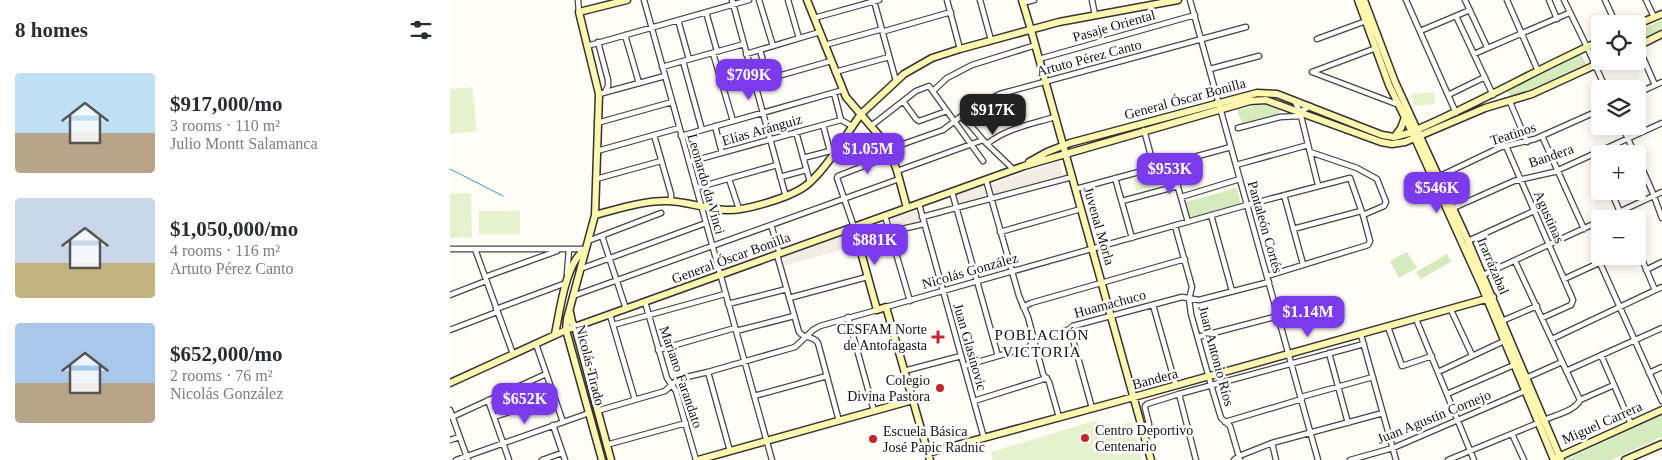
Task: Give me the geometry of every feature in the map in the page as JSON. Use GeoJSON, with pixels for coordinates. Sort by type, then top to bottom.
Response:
{"type":"FeatureCollection","features":[{"type":"Feature","properties":{"kind":"street"},"geometry":{"type":"LineString","coordinates":[[570,310],[595,215],[597,122],[602,93],[587,46],[578,0]]}},
{"type":"Feature","properties":{"kind":"street"},"geometry":{"type":"LineString","coordinates":[[579,12],[628,0]]}},
{"type":"Feature","properties":{"kind":"street","name":"Leonardo da Vinci"},"geometry":{"type":"LineString","coordinates":[[644,0],[772,460]]}},
{"type":"Feature","properties":{"kind":"street"},"geometry":{"type":"LineString","coordinates":[[587,46],[706,12],[732,2],[749,0]]}},
{"type":"Feature","properties":{"kind":"street"},"geometry":{"type":"LineString","coordinates":[[759,0],[773,46]]}},
{"type":"Feature","properties":{"kind":"street"},"geometry":{"type":"LineString","coordinates":[[788,0],[799,38]]}},
{"type":"Feature","properties":{"kind":"street"},"geometry":{"type":"LineString","coordinates":[[807,0],[848,100],[871,126],[890,152],[897,171],[906,208]]}},
{"type":"Feature","properties":{"kind":"street"},"geometry":{"type":"LineString","coordinates":[[947,0],[960,49]]}},
{"type":"Feature","properties":{"kind":"street"},"geometry":{"type":"LineString","coordinates":[[980,0],[991,40]]}},
{"type":"Feature","properties":{"kind":"street"},"geometry":{"type":"LineString","coordinates":[[1022,2],[1034,0]]}},
{"type":"Feature","properties":{"kind":"street"},"geometry":{"type":"LineString","coordinates":[[1092,0],[1094,15]]}},
{"type":"Feature","properties":{"kind":"street"},"geometry":{"type":"LineString","coordinates":[[595,215],[647,202],[671,201],[724,210],[739,209],[786,197],[810,182],[861,114],[896,81],[926,61],[960,49],[1031,30],[1144,3],[1178,0]]}},
{"type":"Feature","properties":{"kind":"street","name":"Pantaleón Cortés"},"geometry":{"type":"LineString","coordinates":[[1190,0],[1318,460]]}},
{"type":"Feature","properties":{"kind":"street","name":"Irarrázabal"},"geometry":{"type":"LineString","coordinates":[[1363,0],[1366,21],[1385,74],[1405,117],[1416,134]]}},
{"type":"Feature","properties":{"kind":"street","name":"Irarrázabal"},"geometry":{"type":"LineString","coordinates":[[1363,0],[1416,134],[1450,209],[1482,287],[1502,320],[1556,459]]}},
{"type":"Feature","properties":{"kind":"street"},"geometry":{"type":"LineString","coordinates":[[1406,0],[1456,113]]}},
{"type":"Feature","properties":{"kind":"street"},"geometry":{"type":"LineString","coordinates":[[1465,0],[1487,47]]}},
{"type":"Feature","properties":{"kind":"street"},"geometry":{"type":"LineString","coordinates":[[1507,0],[1538,71]]}},
{"type":"Feature","properties":{"kind":"street"},"geometry":{"type":"LineString","coordinates":[[1548,0],[1557,18]]}},
{"type":"Feature","properties":{"kind":"street"},"geometry":{"type":"LineString","coordinates":[[1564,0],[1591,56]]}},
{"type":"Feature","properties":{"kind":"street"},"geometry":{"type":"LineString","coordinates":[[1606,0],[1612,15]]}},
{"type":"Feature","properties":{"kind":"street"},"geometry":{"type":"LineString","coordinates":[[1646,0],[1654,17]]}},
{"type":"Feature","properties":{"kind":"street"},"geometry":{"type":"LineString","coordinates":[[814,18],[876,1],[896,81]]}},
{"type":"Feature","properties":{"kind":"street"},"geometry":{"type":"LineString","coordinates":[[732,2],[786,197]]}},
{"type":"Feature","properties":{"kind":"street","name":"Juvenal Morla"},"geometry":{"type":"LineString","coordinates":[[1022,2],[1036,45],[1152,460]]}},
{"type":"Feature","properties":{"kind":"street"},"geometry":{"type":"LineString","coordinates":[[1420,31],[1470,10]]}},
{"type":"Feature","properties":{"kind":"street"},"geometry":{"type":"LineString","coordinates":[[706,12],[733,121]]}},
{"type":"Feature","properties":{"kind":"street"},"geometry":{"type":"LineString","coordinates":[[824,45],[879,30],[885,31],[950,12]]}},
{"type":"Feature","properties":{"kind":"street"},"geometry":{"type":"LineString","coordinates":[[1474,54],[1569,13]]}},
{"type":"Feature","properties":{"kind":"street"},"geometry":{"type":"LineString","coordinates":[[1646,20],[1662,14]]}},
{"type":"Feature","properties":{"kind":"street","name":"Pasaje Oriental"},"geometry":{"type":"LineString","coordinates":[[1039,59],[1195,15]]}},
{"type":"Feature","properties":{"kind":"street"},"geometry":{"type":"LineString","coordinates":[[1456,16],[1493,95]]}},
{"type":"Feature","properties":{"kind":"street"},"geometry":{"type":"LineString","coordinates":[[678,20],[689,60]]}},
{"type":"Feature","properties":{"kind":"street"},"geometry":{"type":"LineString","coordinates":[[1317,39],[1366,21]]}},
{"type":"Feature","properties":{"kind":"street","name":"Artuto Pérez Canto"},"geometry":{"type":"LineString","coordinates":[[845,199],[837,178],[838,176],[940,131],[988,99],[1046,81],[1246,27]]}},
{"type":"Feature","properties":{"kind":"street"},"geometry":{"type":"LineString","coordinates":[[746,54],[820,32]]}},
{"type":"Feature","properties":{"kind":"street"},"geometry":{"type":"LineString","coordinates":[[1646,42],[1662,34]]}},
{"type":"Feature","properties":{"kind":"street"},"geometry":{"type":"LineString","coordinates":[[625,35],[639,83]]}},
{"type":"Feature","properties":{"kind":"street"},"geometry":{"type":"LineString","coordinates":[[598,42],[608,80],[608,86],[602,93]]}},
{"type":"Feature","properties":{"kind":"street"},"geometry":{"type":"LineString","coordinates":[[662,67],[744,44]]}},
{"type":"Feature","properties":{"kind":"street"},"geometry":{"type":"LineString","coordinates":[[933,91],[948,78],[972,65],[1036,45]]}},
{"type":"Feature","properties":{"kind":"street","name":"General Óscar Bonilla"},"geometry":{"type":"LineString","coordinates":[[450,383],[574,327],[1024,166],[1144,130],[1250,101],[1266,100],[1300,114],[1384,143],[1401,143],[1591,45]]}},
{"type":"Feature","properties":{"kind":"street"},"geometry":{"type":"LineString","coordinates":[[1376,48],[1312,72],[1399,105]]}},
{"type":"Feature","properties":{"kind":"street"},"geometry":{"type":"LineString","coordinates":[[760,50],[768,79]]}},
{"type":"Feature","properties":{"kind":"street"},"geometry":{"type":"LineString","coordinates":[[1210,69],[1259,56]]}},
{"type":"Feature","properties":{"kind":"street"},"geometry":{"type":"LineString","coordinates":[[836,72],[889,57]]}},
{"type":"Feature","properties":{"kind":"street"},"geometry":{"type":"LineString","coordinates":[[683,61],[702,130]]}},
{"type":"Feature","properties":{"kind":"street"},"geometry":{"type":"LineString","coordinates":[[754,83],[831,61]]}},
{"type":"Feature","properties":{"kind":"street"},"geometry":{"type":"LineString","coordinates":[[1646,64],[1655,85]]}},
{"type":"Feature","properties":{"kind":"street","name":"General Óscar Bonilla"},"geometry":{"type":"LineString","coordinates":[[1024,166],[1038,156],[1063,145],[1248,94],[1266,92],[1294,100],[1378,133],[1394,137],[1416,134],[1485,108],[1532,94],[1591,68]]}},
{"type":"Feature","properties":{"kind":"street"},"geometry":{"type":"LineString","coordinates":[[602,93],[665,76]]}},
{"type":"Feature","properties":{"kind":"street"},"geometry":{"type":"LineString","coordinates":[[1448,94],[1485,77]]}},
{"type":"Feature","properties":{"kind":"street"},"geometry":{"type":"LineString","coordinates":[[1646,89],[1662,82]]}},
{"type":"Feature","properties":{"kind":"street"},"geometry":{"type":"LineString","coordinates":[[871,126],[916,91],[929,86],[984,161]]}},
{"type":"Feature","properties":{"kind":"street"},"geometry":{"type":"LineString","coordinates":[[682,136],[843,90]]}},
{"type":"Feature","properties":{"kind":"street"},"geometry":{"type":"LineString","coordinates":[[834,93],[841,120],[852,126]]}},
{"type":"Feature","properties":{"kind":"street"},"geometry":{"type":"LineString","coordinates":[[1294,100],[1300,114],[1318,185]]}},
{"type":"Feature","properties":{"kind":"street"},"geometry":{"type":"LineString","coordinates":[[904,101],[916,119],[920,121],[947,111]]}},
{"type":"Feature","properties":{"kind":"street"},"geometry":{"type":"LineString","coordinates":[[597,122],[672,102]]}},
{"type":"Feature","properties":{"kind":"street"},"geometry":{"type":"LineString","coordinates":[[1510,102],[1527,142]]}},
{"type":"Feature","properties":{"kind":"street"},"geometry":{"type":"LineString","coordinates":[[1300,114],[1310,106]]}},
{"type":"Feature","properties":{"kind":"street","name":"General Óscar Bonilla"},"geometry":{"type":"LineString","coordinates":[[1238,128],[1300,114]]}},
{"type":"Feature","properties":{"kind":"street","name":"Teatinos"},"geometry":{"type":"LineString","coordinates":[[1436,178],[1506,146],[1527,142],[1591,114]]}},
{"type":"Feature","properties":{"kind":"street"},"geometry":{"type":"LineString","coordinates":[[960,117],[1014,170]]}},
{"type":"Feature","properties":{"kind":"street"},"geometry":{"type":"LineString","coordinates":[[987,144],[995,137],[1008,131],[1055,117]]}},
{"type":"Feature","properties":{"kind":"street"},"geometry":{"type":"LineString","coordinates":[[1394,137],[1402,128],[1405,117]]}},
{"type":"Feature","properties":{"kind":"street","name":"Elías Aránguiz"},"geometry":{"type":"LineString","coordinates":[[689,162],[841,120]]}},
{"type":"Feature","properties":{"kind":"street"},"geometry":{"type":"LineString","coordinates":[[823,125],[832,152]]}},
{"type":"Feature","properties":{"kind":"street","name":"Bandera"},"geometry":{"type":"LineString","coordinates":[[1614,145],[1661,125]]}},
{"type":"Feature","properties":{"kind":"street"},"geometry":{"type":"LineString","coordinates":[[715,126],[722,153]]}},
{"type":"Feature","properties":{"kind":"street"},"geometry":{"type":"LineString","coordinates":[[597,151],[679,128]]}},
{"type":"Feature","properties":{"kind":"street"},"geometry":{"type":"LineString","coordinates":[[1144,130],[1154,168]]}},
{"type":"Feature","properties":{"kind":"street"},"geometry":{"type":"LineString","coordinates":[[796,132],[810,182]]}},
{"type":"Feature","properties":{"kind":"street"},"geometry":{"type":"LineString","coordinates":[[654,135],[671,201]]}},
{"type":"Feature","properties":{"kind":"street"},"geometry":{"type":"LineString","coordinates":[[1626,135],[1631,145]]}},
{"type":"Feature","properties":{"kind":"street"},"geometry":{"type":"LineString","coordinates":[[1542,136],[1584,229]]}},
{"type":"Feature","properties":{"kind":"street"},"geometry":{"type":"LineString","coordinates":[[897,171],[983,140]]}},
{"type":"Feature","properties":{"kind":"street"},"geometry":{"type":"LineString","coordinates":[[1236,165],[1308,146]]}},
{"type":"Feature","properties":{"kind":"street","name":"Agustinas"},"geometry":{"type":"LineString","coordinates":[[1506,146],[1573,301],[1571,305],[1542,318]]}},
{"type":"Feature","properties":{"kind":"street"},"geometry":{"type":"LineString","coordinates":[[1076,189],[1231,147]]}},
{"type":"Feature","properties":{"kind":"street"},"geometry":{"type":"LineString","coordinates":[[803,158],[832,152]]}},
{"type":"Feature","properties":{"kind":"street"},"geometry":{"type":"LineString","coordinates":[[1293,229],[1362,213],[1384,206],[1386,202],[1377,178],[1357,168],[1310,152]]}},
{"type":"Feature","properties":{"kind":"street","name":"Bandera"},"geometry":{"type":"LineString","coordinates":[[1450,209],[1520,180],[1557,170],[1591,155]]}},
{"type":"Feature","properties":{"kind":"street"},"geometry":{"type":"LineString","coordinates":[[596,179],[661,161]]}},
{"type":"Feature","properties":{"kind":"street"},"geometry":{"type":"LineString","coordinates":[[1171,163],[1188,222]]}},
{"type":"Feature","properties":{"kind":"street"},"geometry":{"type":"LineString","coordinates":[[696,188],[777,165]]}},
{"type":"Feature","properties":{"kind":"street"},"geometry":{"type":"LineString","coordinates":[[1267,276],[1368,245],[1370,242],[1350,178],[1357,168]]}},
{"type":"Feature","properties":{"kind":"street"},"geometry":{"type":"LineString","coordinates":[[780,177],[806,170]]}},
{"type":"Feature","properties":{"kind":"street"},"geometry":{"type":"LineString","coordinates":[[922,217],[1072,177]]}},
{"type":"Feature","properties":{"kind":"street"},"geometry":{"type":"LineString","coordinates":[[1115,178],[1132,238]]}},
{"type":"Feature","properties":{"kind":"street","name":"Nicolás González"},"geometry":{"type":"LineString","coordinates":[[597,411],[665,390],[678,379],[795,347],[820,326],[1318,185],[1350,178]]}},
{"type":"Feature","properties":{"kind":"street"},"geometry":{"type":"LineString","coordinates":[[1646,178],[1662,218]]}},
{"type":"Feature","properties":{"kind":"street"},"geometry":{"type":"LineString","coordinates":[[729,179],[739,209]]}},
{"type":"Feature","properties":{"kind":"street"},"geometry":{"type":"LineString","coordinates":[[573,296],[899,179]]}},
{"type":"Feature","properties":{"kind":"street"},"geometry":{"type":"LineString","coordinates":[[1181,197],[1240,179]]}},
{"type":"Feature","properties":{"kind":"street"},"geometry":{"type":"LineString","coordinates":[[986,180],[1012,272],[1028,317],[1043,374],[1050,382],[1059,417]]}},
{"type":"Feature","properties":{"kind":"street"},"geometry":{"type":"LineString","coordinates":[[1122,201],[1178,186]]}},
{"type":"Feature","properties":{"kind":"street"},"geometry":{"type":"LineString","coordinates":[[952,192],[998,356]]}},
{"type":"Feature","properties":{"kind":"street"},"geometry":{"type":"LineString","coordinates":[[1622,210],[1662,192]]}},
{"type":"Feature","properties":{"kind":"street","name":"Pantaleón Cortés"},"geometry":{"type":"LineString","coordinates":[[1284,195],[1303,264]]}},
{"type":"Feature","properties":{"kind":"street"},"geometry":{"type":"LineString","coordinates":[[845,199],[877,310]]}},
{"type":"Feature","properties":{"kind":"street","name":"Juan Glasinovic"},"geometry":{"type":"LineString","coordinates":[[919,204],[984,438]]}},
{"type":"Feature","properties":{"kind":"street"},"geometry":{"type":"LineString","coordinates":[[1000,232],[1081,209]]}},
{"type":"Feature","properties":{"kind":"street","name":"Irarrázabal"},"geometry":{"type":"LineString","coordinates":[[1450,209],[1468,241],[1483,275],[1489,299],[1504,341],[1525,391],[1541,421]]}},
{"type":"Feature","properties":{"kind":"street"},"geometry":{"type":"LineString","coordinates":[[1468,241],[1534,211]]}},
{"type":"Feature","properties":{"kind":"street"},"geometry":{"type":"LineString","coordinates":[[587,241],[661,213]]}},
{"type":"Feature","properties":{"kind":"street"},"geometry":{"type":"LineString","coordinates":[[1211,215],[1232,291]]}},
{"type":"Feature","properties":{"kind":"street"},"geometry":{"type":"LineString","coordinates":[[885,216],[910,301]]}},
{"type":"Feature","properties":{"kind":"street"},"geometry":{"type":"LineString","coordinates":[[580,269],[706,223]]}},
{"type":"Feature","properties":{"kind":"street"},"geometry":{"type":"LineString","coordinates":[[858,242],[924,224]]}},
{"type":"Feature","properties":{"kind":"street"},"geometry":{"type":"LineString","coordinates":[[771,225],[798,332],[801,335],[814,338],[818,343],[840,421]]}},
{"type":"Feature","properties":{"kind":"street","name":"Juan Antonio Ríos"},"geometry":{"type":"LineString","coordinates":[[1176,226],[1192,287],[1189,299],[1191,314],[1221,418],[1230,426],[1240,458]]}},
{"type":"Feature","properties":{"kind":"street"},"geometry":{"type":"LineString","coordinates":[[1483,275],[1591,226]]}},
{"type":"Feature","properties":{"kind":"street"},"geometry":{"type":"LineString","coordinates":[[602,236],[626,309]]}},
{"type":"Feature","properties":{"kind":"street"},"geometry":{"type":"LineString","coordinates":[[450,249],[585,249]]}},
{"type":"Feature","properties":{"kind":"street"},"geometry":{"type":"LineString","coordinates":[[475,249],[513,354]]}},
{"type":"Feature","properties":{"kind":"street"},"geometry":{"type":"LineString","coordinates":[[450,295],[560,249]]}},
{"type":"Feature","properties":{"kind":"street"},"geometry":{"type":"LineString","coordinates":[[555,334],[566,283],[569,249]]}},
{"type":"Feature","properties":{"kind":"street"},"geometry":{"type":"LineString","coordinates":[[450,330],[566,283],[576,259],[585,249]]}},
{"type":"Feature","properties":{"kind":"street"},"geometry":{"type":"LineString","coordinates":[[1023,307],[1031,303],[1185,259]]}},
{"type":"Feature","properties":{"kind":"street"},"geometry":{"type":"LineString","coordinates":[[1516,261],[1580,400]]}},
{"type":"Feature","properties":{"kind":"street"},"geometry":{"type":"LineString","coordinates":[[1646,270],[1662,262]]}},
{"type":"Feature","properties":{"kind":"street"},"geometry":{"type":"LineString","coordinates":[[1564,279],[1596,265]]}},
{"type":"Feature","properties":{"kind":"street"},"geometry":{"type":"LineString","coordinates":[[1601,265],[1662,401]]}},
{"type":"Feature","properties":{"kind":"street"},"geometry":{"type":"LineString","coordinates":[[1644,265],[1655,290]]}},
{"type":"Feature","properties":{"kind":"street"},"geometry":{"type":"LineString","coordinates":[[789,298],[867,277]]}},
{"type":"Feature","properties":{"kind":"street","name":"Huamachuco"},"geometry":{"type":"LineString","coordinates":[[964,366],[1029,348],[1034,340],[1070,329],[1073,326],[1182,297],[1199,300],[1269,282]]}},
{"type":"Feature","properties":{"kind":"street"},"geometry":{"type":"LineString","coordinates":[[1471,304],[1479,295],[1482,287]]}},
{"type":"Feature","properties":{"kind":"street"},"geometry":{"type":"LineString","coordinates":[[1552,339],[1662,287]]}},
{"type":"Feature","properties":{"kind":"street"},"geometry":{"type":"LineString","coordinates":[[728,304],[787,289]]}},
{"type":"Feature","properties":{"kind":"street","name":"General Óscar Bonilla"},"geometry":{"type":"LineString","coordinates":[[613,325],[725,294]]}},
{"type":"Feature","properties":{"kind":"street","name":"Bandera"},"geometry":{"type":"LineString","coordinates":[[929,456],[984,438],[1489,299]]}},
{"type":"Feature","properties":{"kind":"street","name":"Mariano Farandato"},"geometry":{"type":"LineString","coordinates":[[645,302],[667,378],[676,391],[697,460]]}},
{"type":"Feature","properties":{"kind":"street"},"geometry":{"type":"LineString","coordinates":[[1153,305],[1176,386]]}},
{"type":"Feature","properties":{"kind":"street"},"geometry":{"type":"LineString","coordinates":[[1502,320],[1537,306]]}},
{"type":"Feature","properties":{"kind":"street"},"geometry":{"type":"LineString","coordinates":[[886,308],[929,456]]}},
{"type":"Feature","properties":{"kind":"street","name":"Nicolás Tirado"},"geometry":{"type":"LineString","coordinates":[[570,310],[611,460]]}},
{"type":"Feature","properties":{"kind":"street","name":"Nicolás Tirado"},"geometry":{"type":"LineString","coordinates":[[570,310],[566,330],[602,460]]}},
{"type":"Feature","properties":{"kind":"street"},"geometry":{"type":"LineString","coordinates":[[1451,310],[1472,355]]}},
{"type":"Feature","properties":{"kind":"street"},"geometry":{"type":"LineString","coordinates":[[610,314],[635,400]]}},
{"type":"Feature","properties":{"kind":"street"},"geometry":{"type":"LineString","coordinates":[[658,350],[735,329],[794,316]]}},
{"type":"Feature","properties":{"kind":"street"},"geometry":{"type":"LineString","coordinates":[[1198,337],[1278,316]]}},
{"type":"Feature","properties":{"kind":"street"},"geometry":{"type":"LineString","coordinates":[[848,318],[874,411]]}},
{"type":"Feature","properties":{"kind":"street"},"geometry":{"type":"LineString","coordinates":[[1416,319],[1474,460]]}},
{"type":"Feature","properties":{"kind":"street"},"geometry":{"type":"LineString","coordinates":[[1388,327],[1402,366],[1432,356]]}},
{"type":"Feature","properties":{"kind":"street"},"geometry":{"type":"LineString","coordinates":[[1566,370],[1662,328]]}},
{"type":"Feature","properties":{"kind":"street"},"geometry":{"type":"LineString","coordinates":[[1070,329],[1092,408]]}},
{"type":"Feature","properties":{"kind":"street"},"geometry":{"type":"LineString","coordinates":[[1361,334],[1396,460]]}},
{"type":"Feature","properties":{"kind":"street"},"geometry":{"type":"LineString","coordinates":[[1438,372],[1504,341]]}},
{"type":"Feature","properties":{"kind":"street"},"geometry":{"type":"LineString","coordinates":[[536,344],[563,422]]}},
{"type":"Feature","properties":{"kind":"street","name":"Bandera"},"geometry":{"type":"LineString","coordinates":[[1142,426],[1149,424],[1145,406],[1179,394],[1364,344]]}},
{"type":"Feature","properties":{"kind":"street"},"geometry":{"type":"LineString","coordinates":[[1329,353],[1348,423]]}},
{"type":"Feature","properties":{"kind":"street"},"geometry":{"type":"LineString","coordinates":[[1601,355],[1632,424]]}},
{"type":"Feature","properties":{"kind":"street"},"geometry":{"type":"LineString","coordinates":[[904,371],[961,356]]}},
{"type":"Feature","properties":{"kind":"street"},"geometry":{"type":"LineString","coordinates":[[1526,378],[1562,362]]}},
{"type":"Feature","properties":{"kind":"street"},"geometry":{"type":"LineString","coordinates":[[1447,394],[1514,365]]}},
{"type":"Feature","properties":{"kind":"street"},"geometry":{"type":"LineString","coordinates":[[1649,373],[1662,367]]}},
{"type":"Feature","properties":{"kind":"street"},"geometry":{"type":"LineString","coordinates":[[708,372],[730,451]]}},
{"type":"Feature","properties":{"kind":"street"},"geometry":{"type":"LineString","coordinates":[[452,417],[546,374]]}},
{"type":"Feature","properties":{"kind":"street"},"geometry":{"type":"LineString","coordinates":[[754,396],[827,376]]}},
{"type":"Feature","properties":{"kind":"street"},"geometry":{"type":"LineString","coordinates":[[1225,422],[1373,377]]}},
{"type":"Feature","properties":{"kind":"street"},"geometry":{"type":"LineString","coordinates":[[974,401],[1047,378]]}},
{"type":"Feature","properties":{"kind":"street"},"geometry":{"type":"LineString","coordinates":[[1448,460],[1570,409],[1578,404],[1580,400],[1614,385]]}},
{"type":"Feature","properties":{"kind":"street"},"geometry":{"type":"LineString","coordinates":[[517,387],[525,406]]}},
{"type":"Feature","properties":{"kind":"street","name":"Juan Agustín Cornejo"},"geometry":{"type":"LineString","coordinates":[[1350,460],[1392,448],[1525,391]]}},
{"type":"Feature","properties":{"kind":"street"},"geometry":{"type":"LineString","coordinates":[[1179,394],[1196,460]]}},
{"type":"Feature","properties":{"kind":"street"},"geometry":{"type":"LineString","coordinates":[[494,417],[554,397]]}},
{"type":"Feature","properties":{"kind":"street"},"geometry":{"type":"LineString","coordinates":[[488,400],[509,460]]}},
{"type":"Feature","properties":{"kind":"street"},"geometry":{"type":"LineString","coordinates":[[697,460],[913,400]]}},
{"type":"Feature","properties":{"kind":"street"},"geometry":{"type":"LineString","coordinates":[[450,410],[467,458]]}},
{"type":"Feature","properties":{"kind":"street","name":"Miguel Carrera"},"geometry":{"type":"LineString","coordinates":[[1556,459],[1662,410]]}},
{"type":"Feature","properties":{"kind":"street"},"geometry":{"type":"LineString","coordinates":[[456,460],[467,458],[589,412]]}},
{"type":"Feature","properties":{"kind":"street"},"geometry":{"type":"LineString","coordinates":[[1234,460],[1272,443],[1383,413]]}},
{"type":"Feature","properties":{"kind":"street"},"geometry":{"type":"LineString","coordinates":[[606,445],[686,423]]}},
{"type":"Feature","properties":{"kind":"street"},"geometry":{"type":"LineString","coordinates":[[553,426],[565,460]]}},
{"type":"Feature","properties":{"kind":"street"},"geometry":{"type":"LineString","coordinates":[[1512,434],[1524,460]]}},
{"type":"Feature","properties":{"kind":"street"},"geometry":{"type":"LineString","coordinates":[[450,440],[460,437]]}},
{"type":"Feature","properties":{"kind":"street"},"geometry":{"type":"LineString","coordinates":[[1272,443],[1276,460]]}},
{"type":"Feature","properties":{"kind":"street"},"geometry":{"type":"LineString","coordinates":[[1626,460],[1662,444]]}},
{"type":"Feature","properties":{"kind":"street"},"geometry":{"type":"LineString","coordinates":[[542,460],[562,453]]}},
{"type":"Feature","properties":{"kind":"green space"},"geometry":{"type":"Polygon","coordinates":[[[1662,20],[1662,32],[1646,39],[1646,27],[1662,20]]]}},
{"type":"Feature","properties":{"kind":"green space"},"geometry":{"type":"Polygon","coordinates":[[[1581,54],[1587,67],[1522,96],[1511,99],[1507,89],[1581,54]]]}},
{"type":"Feature","properties":{"kind":"green space"},"geometry":{"type":"Polygon","coordinates":[[[472,87],[477,131],[450,134],[450,89],[472,87]]]}},
{"type":"Feature","properties":{"kind":"green space"},"geometry":{"type":"Polygon","coordinates":[[[1434,92],[1435,104],[1413,106],[1412,94],[1434,92]]]}},
{"type":"Feature","properties":{"kind":"green space"},"geometry":{"type":"Polygon","coordinates":[[[1260,105],[1281,109],[1278,114],[1242,123],[1237,110],[1260,105]]]}},
{"type":"Feature","properties":{"kind":"green space"},"geometry":{"type":"Polygon","coordinates":[[[1153,174],[1157,186],[1136,191],[1133,179],[1153,174]]]}},
{"type":"Feature","properties":{"kind":"green space"},"geometry":{"type":"Polygon","coordinates":[[[1237,188],[1241,205],[1194,218],[1190,216],[1186,202],[1237,188]]]}},
{"type":"Feature","properties":{"kind":"green space"},"geometry":{"type":"Polygon","coordinates":[[[471,193],[472,237],[450,238],[450,194],[471,193]]]}},
{"type":"Feature","properties":{"kind":"green space"},"geometry":{"type":"Polygon","coordinates":[[[479,211],[520,211],[520,234],[479,234],[479,211]]]}},
{"type":"Feature","properties":{"kind":"green space"},"geometry":{"type":"Polygon","coordinates":[[[1407,252],[1417,268],[1399,278],[1390,261],[1407,252]]]}},
{"type":"Feature","properties":{"kind":"green space"},"geometry":{"type":"Polygon","coordinates":[[[1447,254],[1451,262],[1421,279],[1416,272],[1447,254]]]}},
{"type":"Feature","properties":{"kind":"green space"},"geometry":{"type":"Polygon","coordinates":[[[1662,415],[1662,437],[1611,460],[1565,460],[1662,415]]]}},
{"type":"Feature","properties":{"kind":"green space","name":"Centro Deportivo Centenario"},"geometry":{"type":"Polygon","coordinates":[[[1093,421],[1113,425],[1120,429],[1124,424],[1132,422],[1142,460],[993,460],[991,452],[1093,421]]]}},
{"type":"Feature","properties":{"kind":"shaded area"},"geometry":{"type":"Polygon","coordinates":[[[1059,161],[1063,175],[994,195],[991,184],[1059,161]]]}},
{"type":"Feature","properties":{"kind":"shaded area"},"geometry":{"type":"Polygon","coordinates":[[[983,186],[987,197],[959,205],[957,195],[983,186]]]}},
{"type":"Feature","properties":{"kind":"shaded area"},"geometry":{"type":"Polygon","coordinates":[[[914,211],[917,212],[921,223],[893,231],[890,219],[914,211]]]}},
{"type":"Feature","properties":{"kind":"shaded area"},"geometry":{"type":"Polygon","coordinates":[[[848,232],[852,234],[854,246],[784,266],[782,257],[848,232]]]}},
{"type":"Feature","properties":{"kind":"waterway"},"geometry":{"type":"LineString","coordinates":[[450,169],[503,196]]}},
{"type":"Feature","properties":{"kind":"place","name":"CESFAM Norte de Antofagasta"},"geometry":{"type":"Point","coordinates":[938,337]}},
{"type":"Feature","properties":{"kind":"place","name":"Colegio Divina Pastora"},"geometry":{"type":"Point","coordinates":[940,388]}},
{"type":"Feature","properties":{"kind":"place","name":"Centro Deportivo Centenario"},"geometry":{"type":"Point","coordinates":[1085,438]}},
{"type":"Feature","properties":{"kind":"place","name":"Escuela Básica José Papic Radnic"},"geometry":{"type":"Point","coordinates":[873,439]}},
{"type":"Feature","properties":{"kind":"district","name":"POBLACIÓN VICTORIA"},"geometry":{"type":"Point","coordinates":[1042,344]}}]}
